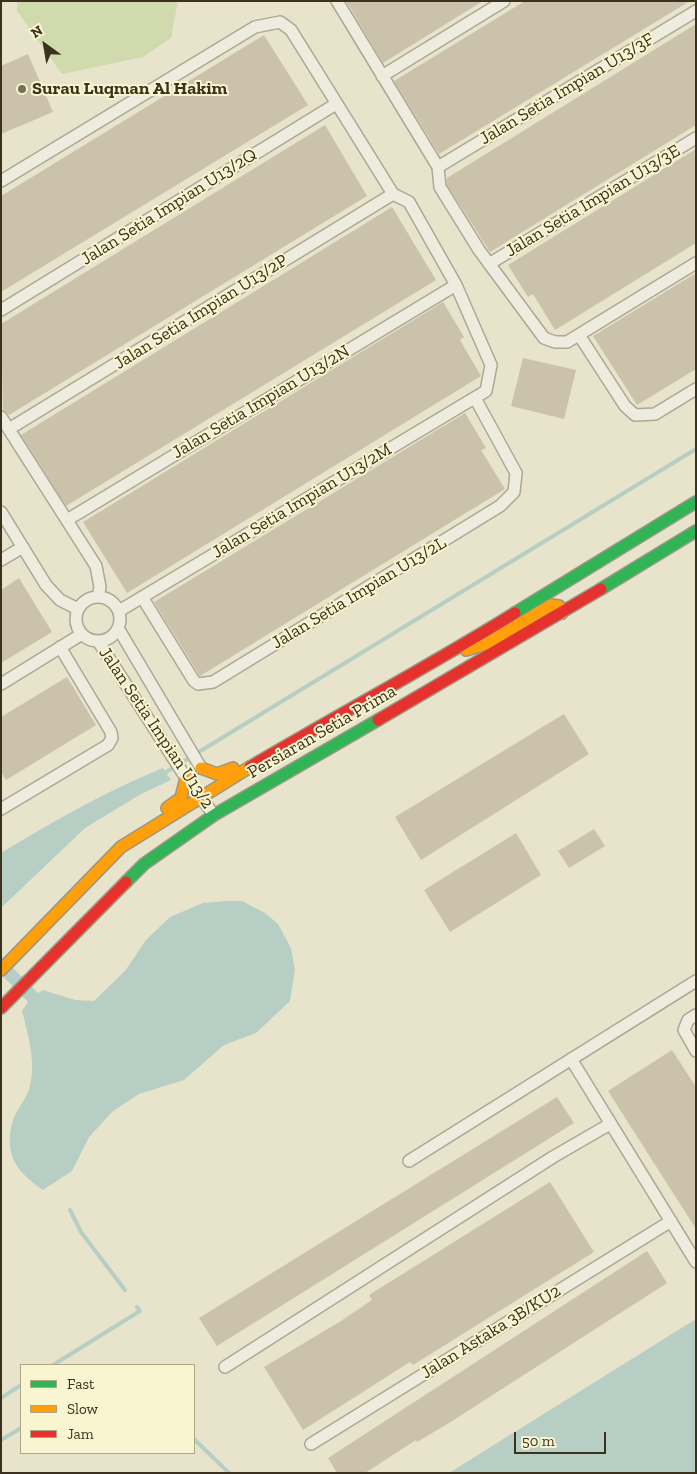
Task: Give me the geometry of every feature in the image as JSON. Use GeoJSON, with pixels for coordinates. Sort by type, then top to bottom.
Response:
{"type":"FeatureCollection","features":[{"type":"Feature","properties":{"kind":"street"},"geometry":{"type":"LineString","coordinates":[[337,1],[438,167],[440,187],[490,264],[544,338],[555,342],[568,342],[696,263]]}},
{"type":"Feature","properties":{"kind":"street"},"geometry":{"type":"LineString","coordinates":[[382,76],[504,1]]}},
{"type":"Feature","properties":{"kind":"street","name":"Jalan Setia Impian U13/3F"},"geometry":{"type":"LineString","coordinates":[[438,167],[696,11]]}},
{"type":"Feature","properties":{"kind":"street"},"geometry":{"type":"LineString","coordinates":[[1,181],[244,33],[267,24],[280,22],[292,30],[393,194],[409,202],[456,285]]}},
{"type":"Feature","properties":{"kind":"street","name":"Jalan Setia Impian U13/2Q"},"geometry":{"type":"LineString","coordinates":[[1,310],[336,104]]}},
{"type":"Feature","properties":{"kind":"street","name":"Jalan Setia Impian U13/3E"},"geometry":{"type":"LineString","coordinates":[[490,264],[696,138]]}},
{"type":"Feature","properties":{"kind":"street","name":"Jalan Setia Impian U13/2P"},"geometry":{"type":"LineString","coordinates":[[9,430],[393,194]]}},
{"type":"Feature","properties":{"kind":"street","name":"Jalan Setia Impian U13/2M"},"geometry":{"type":"LineString","coordinates":[[119,611],[486,391],[491,365],[456,285]]}},
{"type":"Feature","properties":{"kind":"street","name":"Jalan Setia Impian U13/2N"},"geometry":{"type":"LineString","coordinates":[[67,520],[456,285]]}},
{"type":"Feature","properties":{"kind":"street"},"geometry":{"type":"LineString","coordinates":[[579,334],[625,406],[635,415],[655,414],[696,389]]}},
{"type":"Feature","properties":{"kind":"street","name":"Jalan Setia Impian U13/2L"},"geometry":{"type":"LineString","coordinates":[[142,597],[194,681],[198,684],[213,682],[500,506],[514,492],[516,473],[474,398]]}},
{"type":"Feature","properties":{"kind":"street"},"geometry":{"type":"LineString","coordinates":[[1,416],[96,566],[100,587],[98,597]]}},
{"type":"Feature","properties":{"kind":"street","name":"Persiaran Setia Prima"},"geometry":{"type":"LineString","coordinates":[[1,970],[122,847],[200,796],[347,710],[441,659],[696,502]]}},
{"type":"Feature","properties":{"kind":"street"},"geometry":{"type":"LineString","coordinates":[[1,512],[46,585],[60,600],[78,610]]}},
{"type":"Feature","properties":{"kind":"street","name":"Persiaran Setia Prima"},"geometry":{"type":"LineString","coordinates":[[1,1008],[144,864],[214,815],[562,613],[696,531]]}},
{"type":"Feature","properties":{"kind":"street"},"geometry":{"type":"LineString","coordinates":[[1,560],[22,547]]}},
{"type":"Feature","properties":{"kind":"street"},"geometry":{"type":"LineString","coordinates":[[98,597],[111,600],[119,611],[118,628],[110,638],[98,641],[82,634],[76,622],[78,610],[86,600],[98,597]]}},
{"type":"Feature","properties":{"kind":"street"},"geometry":{"type":"LineString","coordinates":[[441,659],[486,644],[551,605],[559,606],[562,613]]}},
{"type":"Feature","properties":{"kind":"street","name":"Jalan Setia Impian U13/2"},"geometry":{"type":"LineString","coordinates":[[118,628],[201,768],[213,775],[224,774],[315,719],[347,710]]}},
{"type":"Feature","properties":{"kind":"street"},"geometry":{"type":"LineString","coordinates":[[1,684],[82,634]]}},
{"type":"Feature","properties":{"kind":"street","name":"Jalan Setia Impian U13/2"},"geometry":{"type":"LineString","coordinates":[[98,641],[186,778],[214,815]]}},
{"type":"Feature","properties":{"kind":"street"},"geometry":{"type":"LineString","coordinates":[[1,809],[108,745],[112,738],[111,732],[60,647]]}},
{"type":"Feature","properties":{"kind":"street"},"geometry":{"type":"LineString","coordinates":[[131,691],[149,680]]}},
{"type":"Feature","properties":{"kind":"street"},"geometry":{"type":"LineString","coordinates":[[122,847],[133,830],[181,798],[186,778]]}},
{"type":"Feature","properties":{"kind":"street"},"geometry":{"type":"LineString","coordinates":[[409,1161],[696,981]]}},
{"type":"Feature","properties":{"kind":"street"},"geometry":{"type":"LineString","coordinates":[[696,1015],[688,1020],[684,1030],[696,1051]]}},
{"type":"Feature","properties":{"kind":"street"},"geometry":{"type":"LineString","coordinates":[[571,1058],[696,1262]]}},
{"type":"Feature","properties":{"kind":"street"},"geometry":{"type":"LineString","coordinates":[[225,1367],[554,1157],[610,1124]]}},
{"type":"Feature","properties":{"kind":"street","name":"Jalan Astaka 3B/KU2"},"geometry":{"type":"LineString","coordinates":[[311,1444],[671,1221]]}},
{"type":"Feature","properties":{"kind":"green space"},"geometry":{"type":"Polygon","coordinates":[[[17,1],[178,1],[171,38],[143,57],[62,74],[17,11],[17,1]]]}},
{"type":"Feature","properties":{"kind":"shaded area"},"geometry":{"type":"Polygon","coordinates":[[[163,768],[171,780],[141,794],[85,828],[1,908],[1,853],[80,807],[121,786],[163,768]]]}},
{"type":"Feature","properties":{"kind":"shaded area"},"geometry":{"type":"Polygon","coordinates":[[[242,901],[265,913],[278,924],[291,948],[295,970],[290,1001],[256,1033],[224,1045],[184,1080],[139,1094],[113,1111],[89,1137],[72,1171],[43,1190],[19,1169],[11,1153],[10,1132],[13,1120],[30,1086],[32,1058],[22,1011],[28,1002],[1,974],[1,956],[38,993],[43,990],[75,1000],[94,1001],[125,971],[146,940],[170,917],[203,903],[242,901]]]}},
{"type":"Feature","properties":{"kind":"shaded area"},"geometry":{"type":"Polygon","coordinates":[[[696,1319],[696,1473],[449,1473],[696,1319]]]}},
{"type":"Feature","properties":{"kind":"building"},"geometry":{"type":"Polygon","coordinates":[[[346,1],[483,1],[383,63],[346,1]]]}},
{"type":"Feature","properties":{"kind":"building"},"geometry":{"type":"Polygon","coordinates":[[[525,1],[690,1],[439,154],[394,81],[525,1]]]}},
{"type":"Feature","properties":{"kind":"building"},"geometry":{"type":"Polygon","coordinates":[[[696,24],[696,125],[490,252],[447,185],[447,178],[696,24]]]}},
{"type":"Feature","properties":{"kind":"building"},"geometry":{"type":"Polygon","coordinates":[[[264,35],[308,105],[1,292],[1,196],[264,35]]]}},
{"type":"Feature","properties":{"kind":"building","name":"Surau Luqman Al Hakim"},"geometry":{"type":"Polygon","coordinates":[[[28,54],[53,112],[1,134],[1,66],[28,54]]]}},
{"type":"Feature","properties":{"kind":"building"},"geometry":{"type":"Polygon","coordinates":[[[325,125],[367,196],[9,415],[3,410],[1,324],[325,125]]]}},
{"type":"Feature","properties":{"kind":"building"},"geometry":{"type":"Polygon","coordinates":[[[696,149],[696,243],[555,330],[533,294],[528,297],[508,265],[696,149]]]}},
{"type":"Feature","properties":{"kind":"building"},"geometry":{"type":"Polygon","coordinates":[[[392,207],[436,280],[66,506],[21,435],[392,207]]]}},
{"type":"Feature","properties":{"kind":"building"},"geometry":{"type":"Polygon","coordinates":[[[696,273],[696,369],[637,405],[593,336],[696,273]]]}},
{"type":"Feature","properties":{"kind":"building"},"geometry":{"type":"Polygon","coordinates":[[[443,302],[464,337],[460,340],[481,376],[127,593],[83,522],[443,302]]]}},
{"type":"Feature","properties":{"kind":"building"},"geometry":{"type":"Polygon","coordinates":[[[523,358],[576,370],[564,419],[511,406],[523,358]]]}},
{"type":"Feature","properties":{"kind":"building"},"geometry":{"type":"Polygon","coordinates":[[[465,413],[486,448],[481,450],[505,489],[200,676],[154,602],[465,413]]]}},
{"type":"Feature","properties":{"kind":"building"},"geometry":{"type":"Polygon","coordinates":[[[19,578],[52,632],[1,663],[1,590],[19,578]]]}},
{"type":"Feature","properties":{"kind":"building"},"geometry":{"type":"Polygon","coordinates":[[[67,677],[96,725],[6,780],[1,772],[1,717],[67,677]]]}},
{"type":"Feature","properties":{"kind":"building"},"geometry":{"type":"Polygon","coordinates":[[[564,714],[589,754],[421,860],[395,817],[564,714]]]}},
{"type":"Feature","properties":{"kind":"building"},"geometry":{"type":"Polygon","coordinates":[[[594,829],[605,846],[569,868],[558,851],[594,829]]]}},
{"type":"Feature","properties":{"kind":"building"},"geometry":{"type":"Polygon","coordinates":[[[516,833],[541,875],[450,932],[424,890],[516,833]]]}},
{"type":"Feature","properties":{"kind":"building"},"geometry":{"type":"Polygon","coordinates":[[[672,1050],[696,1087],[696,1229],[608,1091],[672,1050]]]}},
{"type":"Feature","properties":{"kind":"building"},"geometry":{"type":"Polygon","coordinates":[[[557,1097],[574,1123],[217,1346],[199,1318],[557,1097]]]}},
{"type":"Feature","properties":{"kind":"building"},"geometry":{"type":"Polygon","coordinates":[[[550,1182],[594,1252],[413,1365],[410,1362],[303,1430],[264,1367],[341,1321],[372,1300],[369,1295],[550,1182]]]}},
{"type":"Feature","properties":{"kind":"building"},"geometry":{"type":"Polygon","coordinates":[[[647,1251],[667,1283],[449,1423],[417,1442],[416,1440],[365,1473],[337,1473],[328,1458],[647,1251]]]}},
{"type":"Feature","properties":{"kind":"waterway"},"geometry":{"type":"LineString","coordinates":[[166,772],[696,449]]}},
{"type":"Feature","properties":{"kind":"waterway"},"geometry":{"type":"LineString","coordinates":[[70,1210],[81,1232],[125,1290]]}},
{"type":"Feature","properties":{"kind":"waterway"},"geometry":{"type":"LineString","coordinates":[[55,1364],[140,1311],[137,1307]]}},
{"type":"Feature","properties":{"kind":"waterway"},"geometry":{"type":"LineString","coordinates":[[1,1398],[20,1386]]}},
{"type":"Feature","properties":{"kind":"waterway"},"geometry":{"type":"LineString","coordinates":[[1,1440],[20,1429]]}},
{"type":"Feature","properties":{"kind":"waterway"},"geometry":{"type":"LineString","coordinates":[[195,1440],[229,1473]]}},
{"type":"Feature","properties":{"kind":"traffic: fast"},"geometry":{"type":"LineString","coordinates":[[515,613],[696,502]]}},
{"type":"Feature","properties":{"kind":"traffic: fast"},"geometry":{"type":"LineString","coordinates":[[601,589],[696,531]]}},
{"type":"Feature","properties":{"kind":"traffic: fast"},"geometry":{"type":"LineString","coordinates":[[126,882],[144,864],[214,815],[378,720]]}},
{"type":"Feature","properties":{"kind":"traffic: slow"},"geometry":{"type":"LineString","coordinates":[[466,650],[486,644],[551,605],[559,606],[562,613]]}},
{"type":"Feature","properties":{"kind":"traffic: slow"},"geometry":{"type":"LineString","coordinates":[[1,970],[121,847],[250,767]]}},
{"type":"Feature","properties":{"kind":"traffic: slow"},"geometry":{"type":"LineString","coordinates":[[201,768],[217,774],[233,768]]}},
{"type":"Feature","properties":{"kind":"traffic: slow"},"geometry":{"type":"LineString","coordinates":[[167,808],[181,798],[186,778]]}},
{"type":"Feature","properties":{"kind":"traffic: jam"},"geometry":{"type":"LineString","coordinates":[[378,720],[601,589]]}},
{"type":"Feature","properties":{"kind":"traffic: jam"},"geometry":{"type":"LineString","coordinates":[[250,767],[515,613]]}},
{"type":"Feature","properties":{"kind":"traffic: jam"},"geometry":{"type":"LineString","coordinates":[[1,1008],[126,882]]}},
{"type":"Feature","properties":{"kind":"place","name":"Surau Luqman Al Hakim"},"geometry":{"type":"Point","coordinates":[22,89]}}]}
